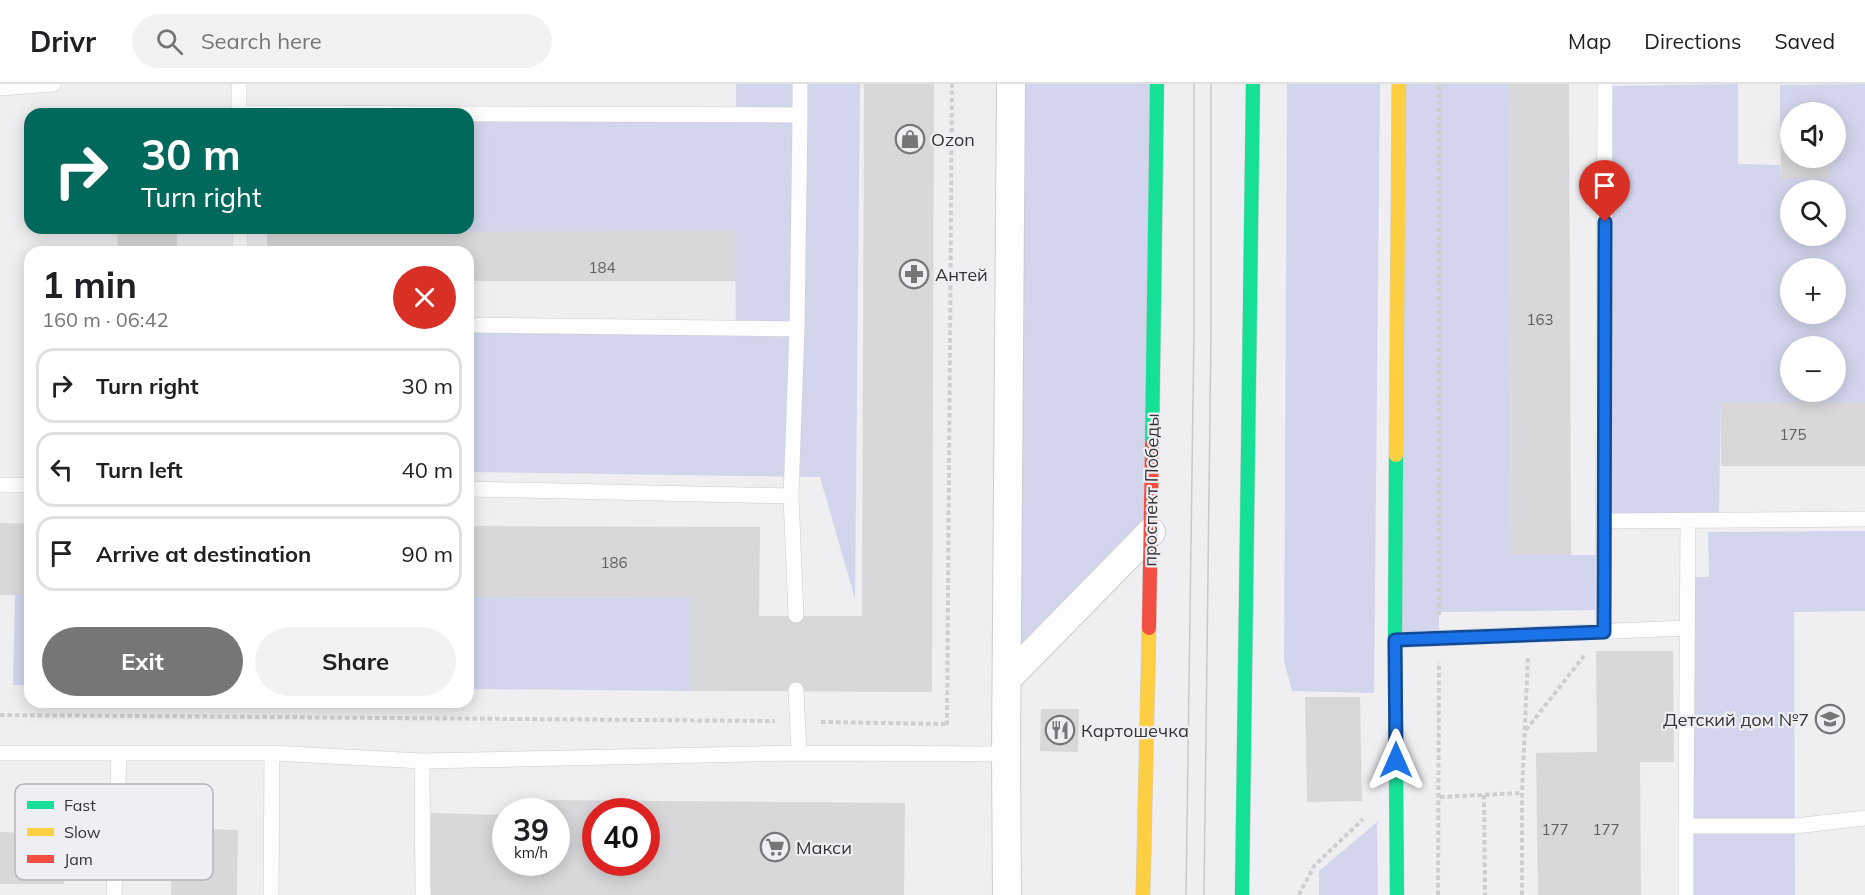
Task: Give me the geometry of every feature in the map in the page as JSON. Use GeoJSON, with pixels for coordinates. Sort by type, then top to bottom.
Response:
{"type":"FeatureCollection","features":[{"type":"Feature","properties":{"kind":"main road","name":"проспект Победы"},"geometry":{"type":"LineString","coordinates":[[1143,895],[1151,532],[1156,84]]}},
{"type":"Feature","properties":{"kind":"main road"},"geometry":{"type":"LineString","coordinates":[[1242,895],[1244,652],[1252,332],[1253,84]]}},
{"type":"Feature","properties":{"kind":"main road"},"geometry":{"type":"LineString","coordinates":[[1397,895],[1395,640],[1399,84]]}},
{"type":"Feature","properties":{"kind":"street"},"geometry":{"type":"LineString","coordinates":[[1006,895],[1011,84]]}},
{"type":"Feature","properties":{"kind":"street"},"geometry":{"type":"LineString","coordinates":[[1007,679],[1151,532]]}},
{"type":"Feature","properties":{"kind":"lane"},"geometry":{"type":"LineString","coordinates":[[0,88],[53,84]]}},
{"type":"Feature","properties":{"kind":"lane"},"geometry":{"type":"LineString","coordinates":[[239,108],[240,84]]}},
{"type":"Feature","properties":{"kind":"lane"},"geometry":{"type":"LineString","coordinates":[[796,615],[791,496],[797,329],[800,84]]}},
{"type":"Feature","properties":{"kind":"lane"},"geometry":{"type":"LineString","coordinates":[[1604,632],[1605,84]]}},
{"type":"Feature","properties":{"kind":"lane"},"geometry":{"type":"LineString","coordinates":[[474,114],[800,115]]}},
{"type":"Feature","properties":{"kind":"lane"},"geometry":{"type":"LineString","coordinates":[[474,325],[797,329]]}},
{"type":"Feature","properties":{"kind":"lane"},"geometry":{"type":"LineString","coordinates":[[0,485],[24,485]]}},
{"type":"Feature","properties":{"kind":"lane"},"geometry":{"type":"LineString","coordinates":[[474,489],[791,496]]}},
{"type":"Feature","properties":{"kind":"lane"},"geometry":{"type":"LineString","coordinates":[[1604,522],[1865,519]]}},
{"type":"Feature","properties":{"kind":"lane"},"geometry":{"type":"LineString","coordinates":[[1686,895],[1688,521]]}},
{"type":"Feature","properties":{"kind":"lane"},"geometry":{"type":"LineString","coordinates":[[1395,640],[1687,628]]}},
{"type":"Feature","properties":{"kind":"lane"},"geometry":{"type":"LineString","coordinates":[[796,690],[799,753]]}},
{"type":"Feature","properties":{"kind":"lane"},"geometry":{"type":"LineString","coordinates":[[0,753],[272,753],[422,761],[799,753],[1006,754]]}},
{"type":"Feature","properties":{"kind":"lane"},"geometry":{"type":"LineString","coordinates":[[271,895],[272,753]]}},
{"type":"Feature","properties":{"kind":"lane"},"geometry":{"type":"LineString","coordinates":[[118,784],[119,754]]}},
{"type":"Feature","properties":{"kind":"lane"},"geometry":{"type":"LineString","coordinates":[[422,761],[423,895]]}},
{"type":"Feature","properties":{"kind":"lane"},"geometry":{"type":"LineString","coordinates":[[1686,826],[1794,826],[1865,818]]}},
{"type":"Feature","properties":{"kind":"lane"},"geometry":{"type":"LineString","coordinates":[[114,895],[115,880]]}},
{"type":"Feature","properties":{"kind":"path"},"geometry":{"type":"LineString","coordinates":[[0,715],[946,723],[952,84]]}},
{"type":"Feature","properties":{"kind":"path"},"geometry":{"type":"LineString","coordinates":[[1438,895],[1440,806],[1439,84]]}},
{"type":"Feature","properties":{"kind":"path"},"geometry":{"type":"LineString","coordinates":[[1525,731],[1604,632]]}},
{"type":"Feature","properties":{"kind":"path"},"geometry":{"type":"LineString","coordinates":[[1522,895],[1522,793],[1529,634]]}},
{"type":"Feature","properties":{"kind":"path"},"geometry":{"type":"LineString","coordinates":[[1440,797],[1522,793]]}},
{"type":"Feature","properties":{"kind":"path"},"geometry":{"type":"LineString","coordinates":[[1484,795],[1485,895]]}},
{"type":"Feature","properties":{"kind":"path"},"geometry":{"type":"LineString","coordinates":[[1299,895],[1314,866],[1377,806],[1440,806]]}},
{"type":"Feature","properties":{"kind":"shaded area"},"geometry":{"type":"Polygon","coordinates":[[[736,84],[860,84],[855,599],[820,477],[474,472],[474,330],[736,335],[735,232],[474,232],[474,119],[736,118],[736,84]]]}},
{"type":"Feature","properties":{"kind":"shaded area"},"geometry":{"type":"Polygon","coordinates":[[[1011,84],[1157,84],[1151,532],[1007,679],[1011,84]]]}},
{"type":"Feature","properties":{"kind":"shaded area"},"geometry":{"type":"Polygon","coordinates":[[[1287,84],[1380,84],[1374,693],[1292,691],[1284,661],[1287,84]]]}},
{"type":"Feature","properties":{"kind":"shaded area"},"geometry":{"type":"Polygon","coordinates":[[[1399,84],[1509,84],[1511,555],[1598,555],[1599,610],[1439,612],[1439,639],[1395,640],[1399,84]]]}},
{"type":"Feature","properties":{"kind":"shaded area"},"geometry":{"type":"Polygon","coordinates":[[[1738,84],[1738,164],[1780,165],[1781,178],[1829,178],[1830,168],[1846,168],[1846,102],[1780,102],[1780,85],[1865,84],[1865,402],[1846,402],[1846,336],[1780,336],[1780,402],[1721,402],[1719,515],[1612,515],[1610,86],[1738,84]]]}},
{"type":"Feature","properties":{"kind":"shaded area"},"geometry":{"type":"Polygon","coordinates":[[[1865,531],[1865,611],[1794,612],[1795,895],[1693,895],[1692,577],[1709,577],[1708,532],[1865,531]]]}},
{"type":"Feature","properties":{"kind":"shaded area"},"geometry":{"type":"Polygon","coordinates":[[[15,595],[24,595],[24,685],[13,685],[15,595]]]}},
{"type":"Feature","properties":{"kind":"shaded area"},"geometry":{"type":"Polygon","coordinates":[[[474,597],[690,598],[690,691],[474,689],[474,597]]]}},
{"type":"Feature","properties":{"kind":"shaded area"},"geometry":{"type":"Polygon","coordinates":[[[1377,822],[1378,895],[1319,895],[1319,871],[1377,822]]]}},
{"type":"Feature","properties":{"kind":"building"},"geometry":{"type":"Polygon","coordinates":[[[864,84],[934,84],[932,692],[690,691],[690,598],[474,597],[474,526],[760,527],[759,616],[862,616],[864,84]]]}},
{"type":"Feature","properties":{"kind":"building"},"geometry":{"type":"Polygon","coordinates":[[[1509,84],[1569,84],[1571,555],[1511,555],[1509,84]]]}},
{"type":"Feature","properties":{"kind":"building"},"geometry":{"type":"Polygon","coordinates":[[[1781,168],[1830,168],[1830,178],[1781,178],[1781,168]]]}},
{"type":"Feature","properties":{"kind":"building"},"geometry":{"type":"Polygon","coordinates":[[[735,231],[736,281],[474,281],[474,246],[267,246],[267,234],[474,234],[474,232],[735,231]]]}},
{"type":"Feature","properties":{"kind":"building"},"geometry":{"type":"Polygon","coordinates":[[[117,234],[177,234],[177,246],[118,246],[117,234]]]}},
{"type":"Feature","properties":{"kind":"building"},"geometry":{"type":"Polygon","coordinates":[[[1721,402],[1865,402],[1865,466],[1721,466],[1721,402]]]}},
{"type":"Feature","properties":{"kind":"building"},"geometry":{"type":"Polygon","coordinates":[[[0,523],[24,524],[24,595],[0,595],[0,523]]]}},
{"type":"Feature","properties":{"kind":"building"},"geometry":{"type":"Polygon","coordinates":[[[1596,651],[1673,651],[1674,762],[1640,762],[1641,895],[1538,895],[1536,753],[1597,752],[1596,651]]]}},
{"type":"Feature","properties":{"kind":"building"},"geometry":{"type":"Polygon","coordinates":[[[1305,697],[1360,697],[1362,801],[1307,802],[1305,697]]]}},
{"type":"Feature","properties":{"kind":"building","name":"Картошечка"},"geometry":{"type":"Polygon","coordinates":[[[1041,709],[1079,709],[1078,752],[1040,751],[1041,709]]]}},
{"type":"Feature","properties":{"kind":"building","name":"Макси"},"geometry":{"type":"Polygon","coordinates":[[[570,800],[582,800],[582,876],[660,876],[660,801],[905,803],[904,895],[431,895],[431,813],[492,815],[492,876],[570,876],[570,800]]]}},
{"type":"Feature","properties":{"kind":"building"},"geometry":{"type":"Polygon","coordinates":[[[213,829],[238,830],[237,895],[171,895],[171,880],[213,880],[213,829]]]}},
{"type":"Feature","properties":{"kind":"building"},"geometry":{"type":"Polygon","coordinates":[[[0,832],[15,832],[15,880],[64,880],[64,884],[0,884],[0,832]]]}},
{"type":"Feature","properties":{"kind":"tram line"},"geometry":{"type":"LineString","coordinates":[[1186,895],[1194,331],[1194,84]]}},
{"type":"Feature","properties":{"kind":"tram line"},"geometry":{"type":"LineString","coordinates":[[1204,895],[1211,332],[1211,84]]}},
{"type":"Feature","properties":{"kind":"traffic: fast"},"geometry":{"type":"LineString","coordinates":[[1152,445],[1157,84]]}},
{"type":"Feature","properties":{"kind":"traffic: fast"},"geometry":{"type":"LineString","coordinates":[[1242,895],[1253,84]]}},
{"type":"Feature","properties":{"kind":"traffic: fast"},"geometry":{"type":"LineString","coordinates":[[1396,455],[1397,895]]}},
{"type":"Feature","properties":{"kind":"traffic: slow"},"geometry":{"type":"LineString","coordinates":[[1396,455],[1399,84]]}},
{"type":"Feature","properties":{"kind":"traffic: slow"},"geometry":{"type":"LineString","coordinates":[[1143,895],[1149,628]]}},
{"type":"Feature","properties":{"kind":"traffic: jam"},"geometry":{"type":"LineString","coordinates":[[1149,628],[1152,445]]}},
{"type":"Feature","properties":{"kind":"place","name":"Ozon"},"geometry":{"type":"Point","coordinates":[910,139]}},
{"type":"Feature","properties":{"kind":"place","name":"Антей"},"geometry":{"type":"Point","coordinates":[914,274]}},
{"type":"Feature","properties":{"kind":"place","name":"Детский дом №7"},"geometry":{"type":"Point","coordinates":[1830,719]}},
{"type":"Feature","properties":{"kind":"place","name":"Картошечка"},"geometry":{"type":"Point","coordinates":[1060,730]}},
{"type":"Feature","properties":{"kind":"place","name":"Макси"},"geometry":{"type":"Point","coordinates":[775,847]}},
{"type":"Feature","properties":{"kind":"route"},"geometry":{"type":"LineString","coordinates":[[1396,760],[1395,640],[1604,632],[1605,222]]}}]}
